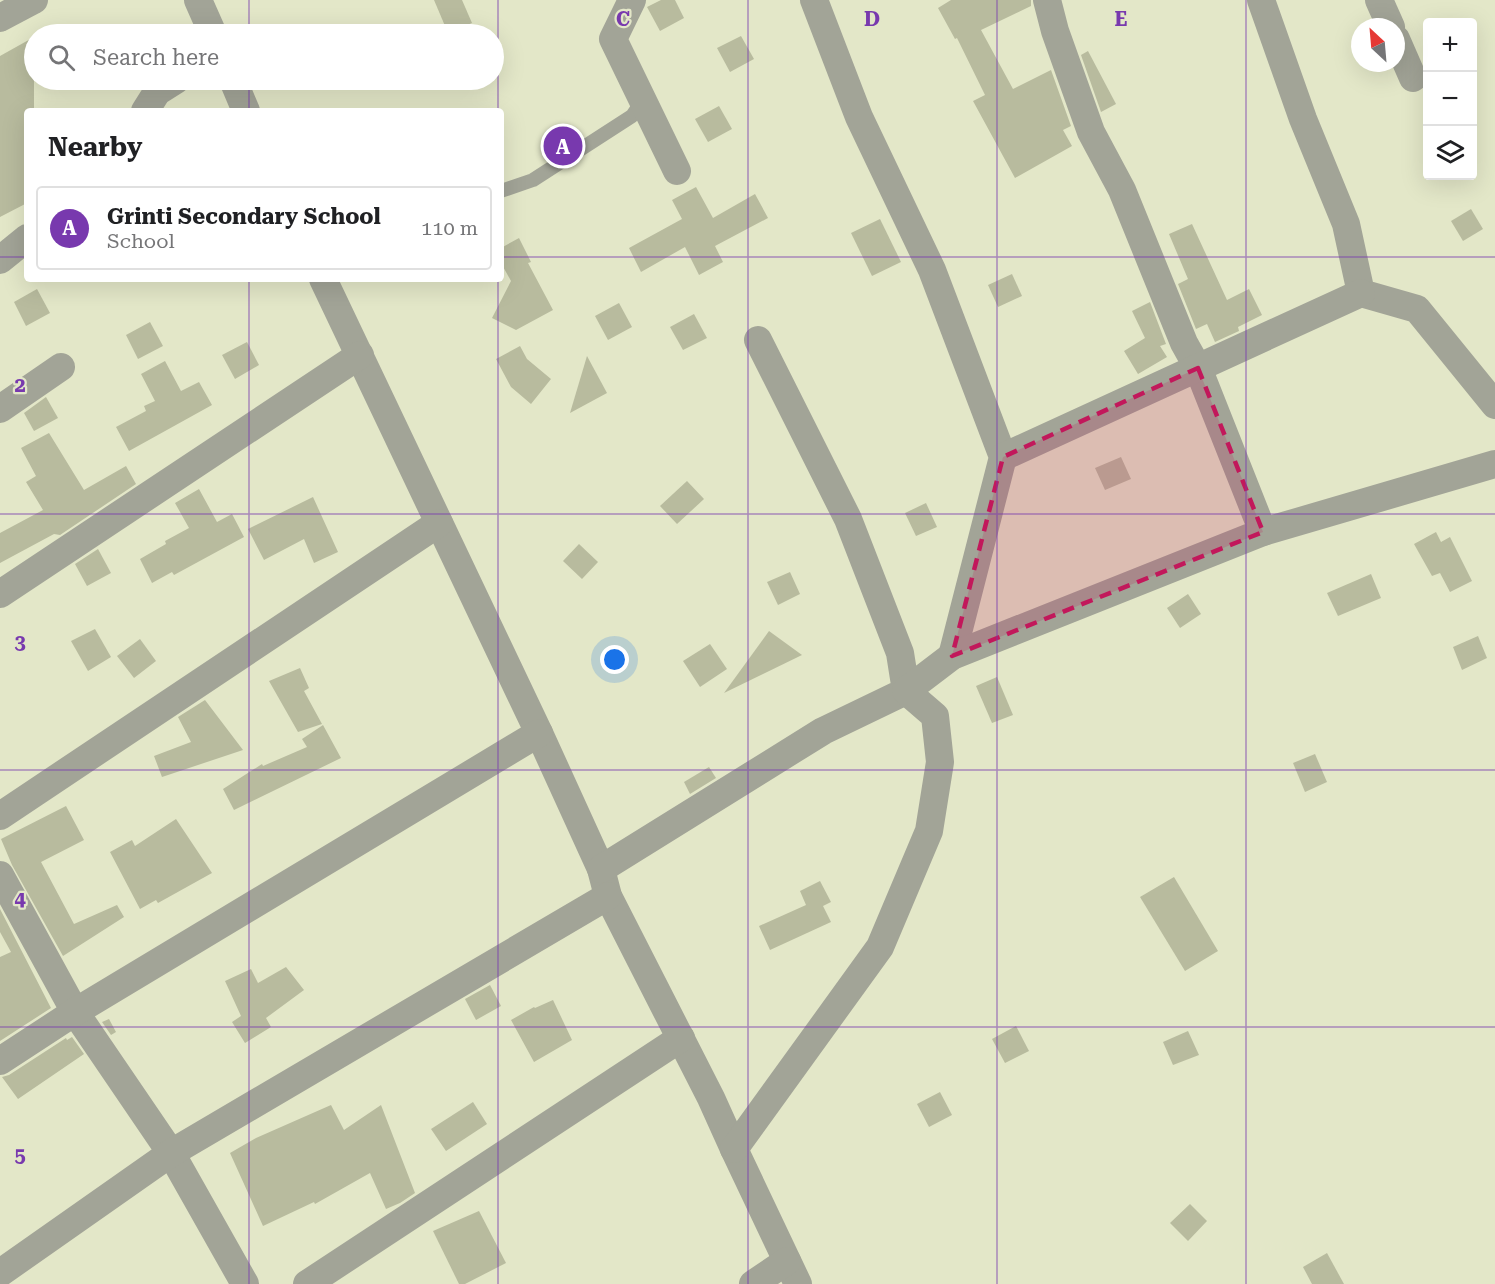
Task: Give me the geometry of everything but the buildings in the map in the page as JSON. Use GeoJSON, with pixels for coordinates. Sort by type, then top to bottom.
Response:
{"type":"FeatureCollection","features":[{"type":"Feature","properties":{"kind":"street"},"geometry":{"type":"LineString","coordinates":[[0,18],[34,0]]}},
{"type":"Feature","properties":{"kind":"street"},"geometry":{"type":"LineString","coordinates":[[198,0],[209,24]]}},
{"type":"Feature","properties":{"kind":"street"},"geometry":{"type":"LineString","coordinates":[[632,0],[613,39],[677,171]]}},
{"type":"Feature","properties":{"kind":"street"},"geometry":{"type":"LineString","coordinates":[[814,0],[859,117],[932,270],[1003,457],[952,656]]}},
{"type":"Feature","properties":{"kind":"street"},"geometry":{"type":"LineString","coordinates":[[1047,0],[1055,31],[1091,132],[1122,190],[1184,343],[1198,368],[1263,532]]}},
{"type":"Feature","properties":{"kind":"street"},"geometry":{"type":"LineString","coordinates":[[1261,0],[1303,120],[1346,224],[1361,293]]}},
{"type":"Feature","properties":{"kind":"street"},"geometry":{"type":"LineString","coordinates":[[1379,0],[1387,18]]}},
{"type":"Feature","properties":{"kind":"street"},"geometry":{"type":"LineString","coordinates":[[1405,60],[1413,78]]}},
{"type":"Feature","properties":{"kind":"street"},"geometry":{"type":"LineString","coordinates":[[147,108],[160,90]]}},
{"type":"Feature","properties":{"kind":"street"},"geometry":{"type":"LineString","coordinates":[[237,90],[245,108]]}},
{"type":"Feature","properties":{"kind":"street"},"geometry":{"type":"LineString","coordinates":[[0,260],[24,240]]}},
{"type":"Feature","properties":{"kind":"street"},"geometry":{"type":"LineString","coordinates":[[324,282],[538,733],[605,882],[711,1098],[793,1273],[753,1284]]}},
{"type":"Feature","properties":{"kind":"street"},"geometry":{"type":"LineString","coordinates":[[1003,457],[1361,293],[1417,309],[1495,405]]}},
{"type":"Feature","properties":{"kind":"street"},"geometry":{"type":"LineString","coordinates":[[734,1149],[880,947],[929,831],[940,762],[935,716],[906,691],[900,653],[848,519],[758,340]]}},
{"type":"Feature","properties":{"kind":"street"},"geometry":{"type":"LineString","coordinates":[[0,594],[360,355]]}},
{"type":"Feature","properties":{"kind":"street"},"geometry":{"type":"LineString","coordinates":[[0,409],[61,367]]}},
{"type":"Feature","properties":{"kind":"street"},"geometry":{"type":"LineString","coordinates":[[0,1273],[171,1153],[605,882],[823,731],[906,691],[952,656],[1263,532],[1495,465]]}},
{"type":"Feature","properties":{"kind":"street"},"geometry":{"type":"LineString","coordinates":[[0,816],[439,523]]}},
{"type":"Feature","properties":{"kind":"street"},"geometry":{"type":"LineString","coordinates":[[0,1061],[75,1012],[538,733]]}},
{"type":"Feature","properties":{"kind":"street"},"geometry":{"type":"LineString","coordinates":[[0,875],[75,1012],[171,1153],[245,1284]]}},
{"type":"Feature","properties":{"kind":"street"},"geometry":{"type":"LineString","coordinates":[[307,1284],[681,1038]]}},
{"type":"Feature","properties":{"kind":"lane"},"geometry":{"type":"LineString","coordinates":[[504,190],[533,180],[632,116],[643,100]]}},
{"type":"Feature","properties":{"kind":"highlighted area"},"geometry":{"type":"Polygon","coordinates":[[[1198,368],[1263,532],[952,656],[1003,457],[1198,368]]]}},
{"type":"Feature","properties":{"kind":"place","name":"Grinti Secondary School"},"geometry":{"type":"Point","coordinates":[563,146]}}]}
